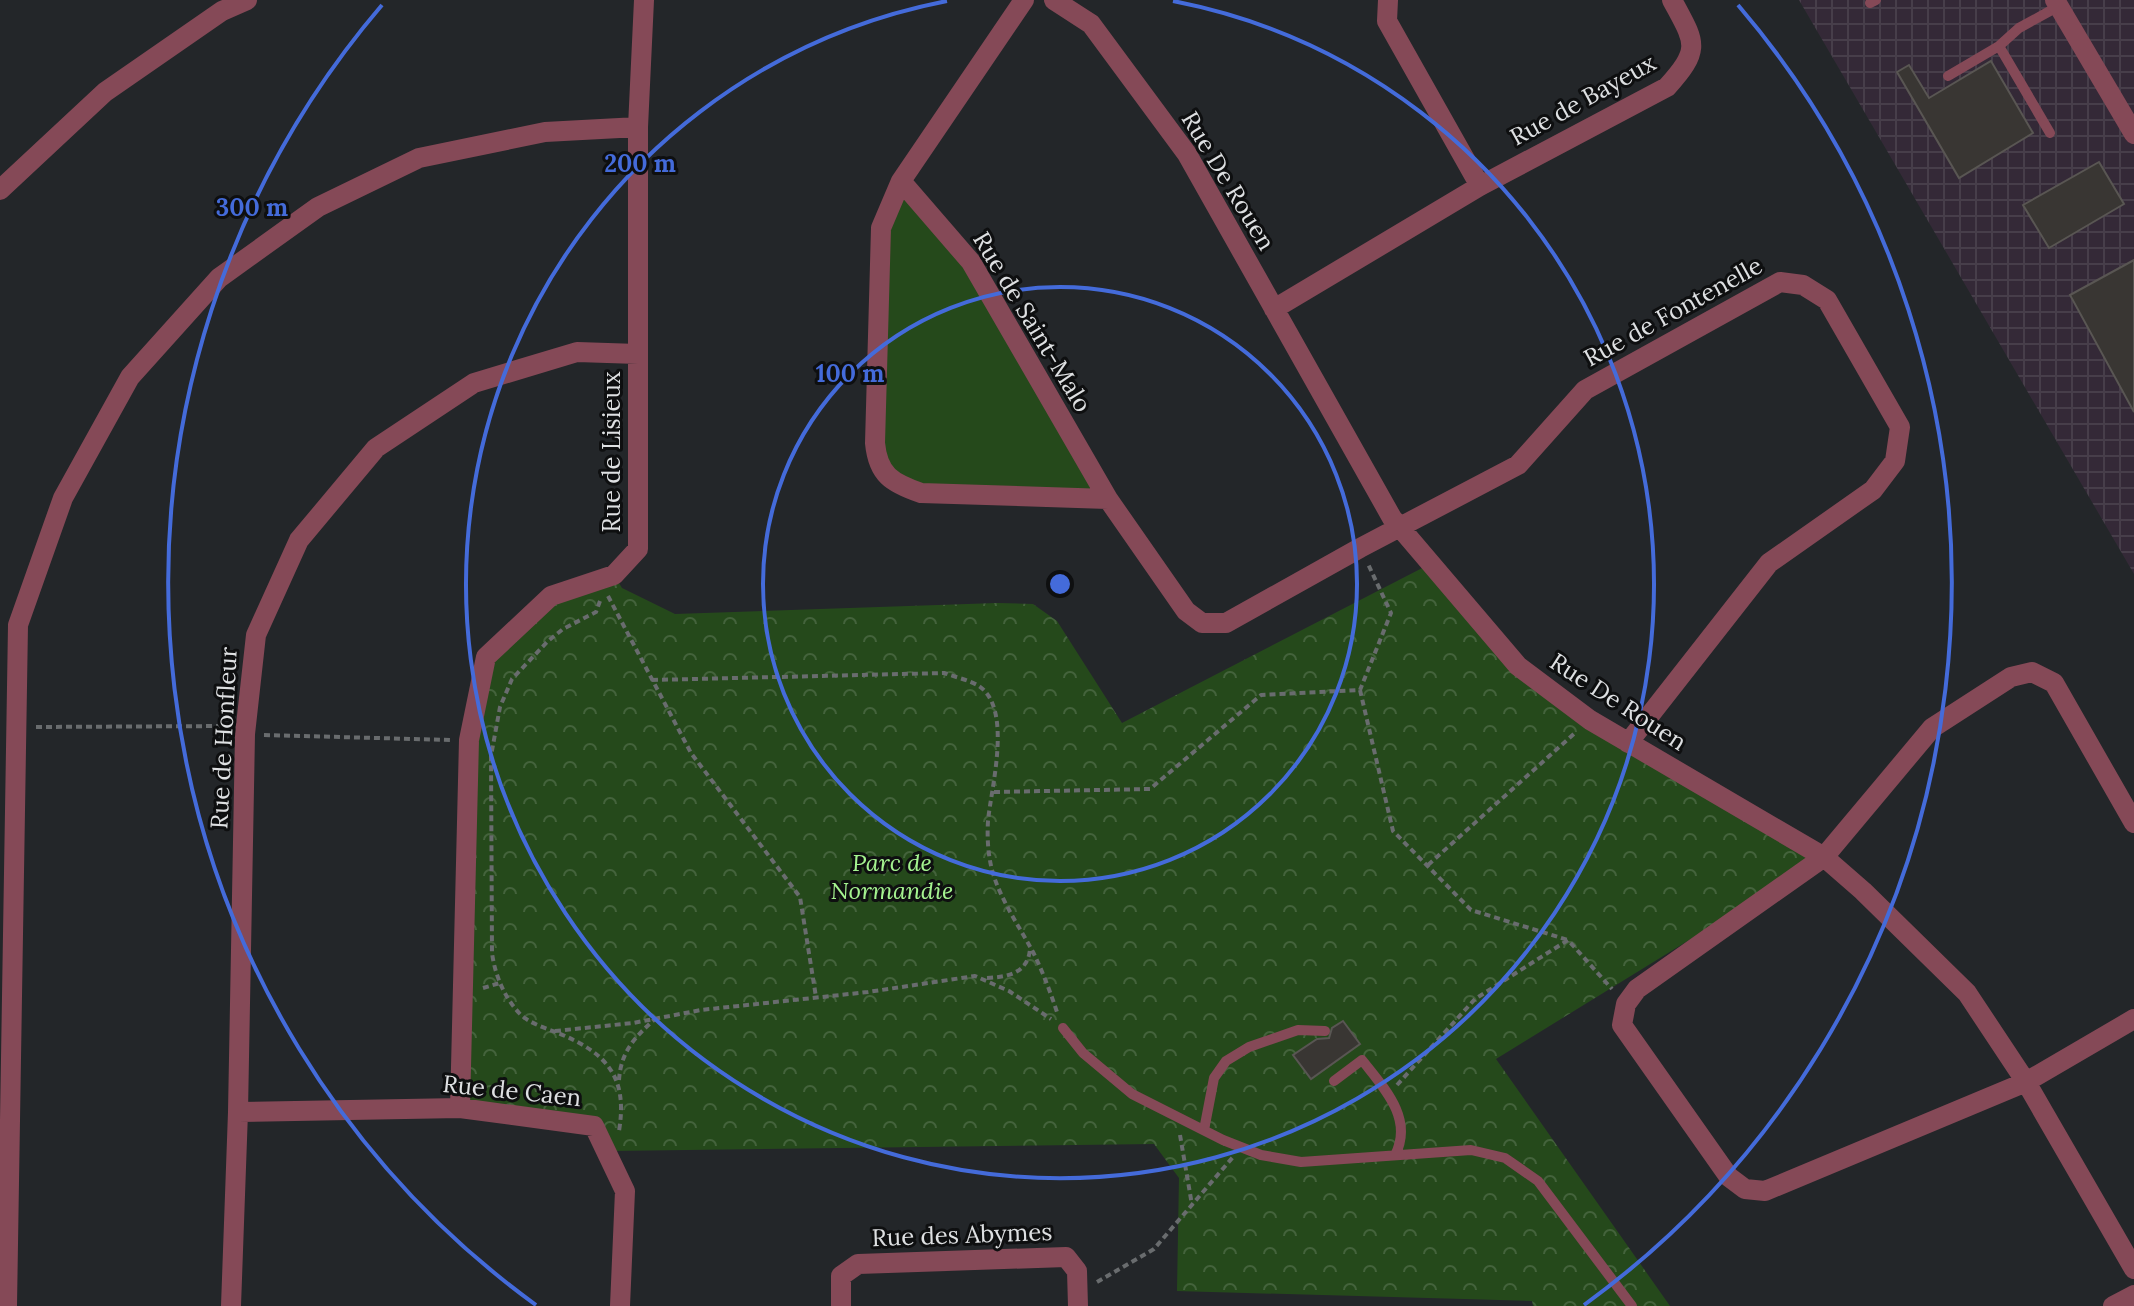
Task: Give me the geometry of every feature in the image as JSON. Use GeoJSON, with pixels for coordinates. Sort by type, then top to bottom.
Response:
{"type":"FeatureCollection","features":[{"type":"Feature","properties":{"kind":"street"},"geometry":{"type":"LineString","coordinates":[[0,190],[105,92],[222,11],[247,0]]}},
{"type":"Feature","properties":{"kind":"street","name":"Rue de Lisieux"},"geometry":{"type":"LineString","coordinates":[[460,1108],[469,740],[486,657],[551,596],[614,575],[638,549],[638,127],[644,0]]}},
{"type":"Feature","properties":{"kind":"street"},"geometry":{"type":"LineString","coordinates":[[1024,0],[901,181],[881,228],[877,461],[895,484],[921,493],[1108,499]]}},
{"type":"Feature","properties":{"kind":"street","name":"Rue De Rouen"},"geometry":{"type":"LineString","coordinates":[[1054,0],[1091,24],[1187,154],[1399,527],[1518,666],[1590,720],[1824,857],[1967,993],[2026,1082],[2134,1269]]}},
{"type":"Feature","properties":{"kind":"street"},"geometry":{"type":"LineString","coordinates":[[1388,0],[1387,21],[1480,186]]}},
{"type":"Feature","properties":{"kind":"street","name":"Rue de Bayeux"},"geometry":{"type":"LineString","coordinates":[[1274,309],[1480,186],[1667,87],[1688,64],[1693,40],[1672,0]]}},
{"type":"Feature","properties":{"kind":"street"},"geometry":{"type":"LineString","coordinates":[[2057,3],[2134,134]]}},
{"type":"Feature","properties":{"kind":"street"},"geometry":{"type":"LineString","coordinates":[[7,1306],[18,727],[9,623],[63,498],[130,377],[219,278],[318,207],[419,158],[545,132],[638,127]]}},
{"type":"Feature","properties":{"kind":"street","name":"Rue de Saint-Malo"},"geometry":{"type":"LineString","coordinates":[[901,181],[971,262],[1108,499],[1186,611],[1202,623],[1226,623],[1399,527]]}},
{"type":"Feature","properties":{"kind":"street","name":"Rue de Fontenelle"},"geometry":{"type":"LineString","coordinates":[[1399,527],[1518,465],[1585,390],[1780,282],[1803,285],[1827,300],[1900,427],[1895,461],[1873,490],[1769,563],[1628,743]]}},
{"type":"Feature","properties":{"kind":"street","name":"Rue de Honfleur"},"geometry":{"type":"LineString","coordinates":[[231,1306],[246,730],[256,635],[299,540],[376,448],[474,383],[577,352],[638,354]]}},
{"type":"Feature","properties":{"kind":"street"},"geometry":{"type":"LineString","coordinates":[[2134,823],[2054,683],[2032,672],[2011,677],[1932,728],[1824,857],[1637,989],[1626,1004],[1622,1025],[1729,1177],[1745,1189],[1765,1191],[2026,1082],[2134,1019]]}},
{"type":"Feature","properties":{"kind":"street","name":"Rue de Caen"},"geometry":{"type":"LineString","coordinates":[[238,1112],[460,1108],[594,1126],[625,1191],[620,1306]]}},
{"type":"Feature","properties":{"kind":"street","name":"Rue des Abymes"},"geometry":{"type":"LineString","coordinates":[[841,1306],[841,1276],[858,1264],[1066,1257],[1077,1271],[1078,1300]]}},
{"type":"Feature","properties":{"kind":"street"},"geometry":{"type":"LineString","coordinates":[[2113,1306],[2134,1295]]}},
{"type":"Feature","properties":{"kind":"lane"},"geometry":{"type":"LineString","coordinates":[[1948,76],[1999,46],[2019,28],[2057,3]]}},
{"type":"Feature","properties":{"kind":"lane"},"geometry":{"type":"LineString","coordinates":[[1999,46],[2050,133]]}},
{"type":"Feature","properties":{"kind":"lane"},"geometry":{"type":"LineString","coordinates":[[1063,1028],[1083,1053],[1132,1094],[1261,1155],[1301,1162],[1471,1150],[1505,1158],[1538,1181],[1632,1306]]}},
{"type":"Feature","properties":{"kind":"lane"},"geometry":{"type":"LineString","coordinates":[[1204,1130],[1214,1078],[1226,1061],[1249,1047],[1298,1030],[1325,1031]]}},
{"type":"Feature","properties":{"kind":"lane"},"geometry":{"type":"LineString","coordinates":[[1334,1081],[1362,1060],[1400,1114],[1403,1129],[1395,1155]]}},
{"type":"Feature","properties":{"kind":"path"},"geometry":{"type":"LineString","coordinates":[[1360,548],[1391,613],[1360,690],[1393,831],[1471,910],[1568,940],[1626,1004]]}},
{"type":"Feature","properties":{"kind":"path"},"geometry":{"type":"LineString","coordinates":[[600,580],[691,753],[800,897],[816,998]]}},
{"type":"Feature","properties":{"kind":"path"},"geometry":{"type":"LineString","coordinates":[[600,580],[600,605],[596,612],[555,635],[512,679],[500,707],[492,742],[492,953],[494,969],[507,997],[521,1015],[587,1048],[612,1070],[619,1082]]}},
{"type":"Feature","properties":{"kind":"path"},"geometry":{"type":"LineString","coordinates":[[652,680],[944,673],[981,687],[993,707],[997,740],[997,770],[988,820],[988,846],[993,871],[1003,898],[1051,994],[1063,1028]]}},
{"type":"Feature","properties":{"kind":"path"},"geometry":{"type":"LineString","coordinates":[[994,792],[1150,789],[1261,695],[1360,690]]}},
{"type":"Feature","properties":{"kind":"path"},"geometry":{"type":"LineString","coordinates":[[1427,865],[1590,720]]}},
{"type":"Feature","properties":{"kind":"path"},"geometry":{"type":"LineString","coordinates":[[18,727],[246,730],[469,740]]}},
{"type":"Feature","properties":{"kind":"path"},"geometry":{"type":"LineString","coordinates":[[1387,1095],[1475,999],[1568,940]]}},
{"type":"Feature","properties":{"kind":"path"},"geometry":{"type":"LineString","coordinates":[[981,978],[1014,974],[1025,967],[1030,948]]}},
{"type":"Feature","properties":{"kind":"path"},"geometry":{"type":"LineString","coordinates":[[553,1031],[975,976],[1009,991],[1063,1028]]}},
{"type":"Feature","properties":{"kind":"path"},"geometry":{"type":"LineString","coordinates":[[608,1151],[619,1130],[622,1056],[633,1040],[657,1018]]}},
{"type":"Feature","properties":{"kind":"path"},"geometry":{"type":"LineString","coordinates":[[1176,1116],[1192,1205]]}},
{"type":"Feature","properties":{"kind":"path"},"geometry":{"type":"LineString","coordinates":[[1078,1300],[1154,1249],[1242,1147]]}},
{"type":"Feature","properties":{"kind":"shaded area"},"geometry":{"type":"Polygon","coordinates":[[[1799,0],[2134,0],[2134,574],[1799,0]]]}},
{"type":"Feature","properties":{"kind":"green space"},"geometry":{"type":"Polygon","coordinates":[[[901,181],[971,262],[1108,499],[895,484],[875,442],[881,228],[901,181]]]}},
{"type":"Feature","properties":{"kind":"green space","name":"Parc de Normandie"},"geometry":{"type":"Polygon","coordinates":[[[1430,564],[1518,666],[1824,857],[1496,1059],[1670,1306],[1533,1306],[1532,1301],[1177,1291],[1179,1178],[1154,1144],[608,1151],[594,1126],[460,1108],[469,740],[486,657],[551,596],[614,575],[622,588],[675,614],[1033,604],[1057,621],[1122,723],[1430,564]]]}},
{"type":"Feature","properties":{"kind":"building"},"geometry":{"type":"Polygon","coordinates":[[[1991,61],[2033,133],[1959,178],[1897,72],[1909,65],[1929,98],[1991,61]]]}},
{"type":"Feature","properties":{"kind":"building"},"geometry":{"type":"Polygon","coordinates":[[[2099,162],[2124,204],[2049,248],[2023,205],[2099,162]]]}},
{"type":"Feature","properties":{"kind":"building"},"geometry":{"type":"Polygon","coordinates":[[[2134,260],[2134,412],[2070,295],[2134,260]]]}},
{"type":"Feature","properties":{"kind":"building"},"geometry":{"type":"Polygon","coordinates":[[[1343,1021],[1360,1044],[1311,1079],[1293,1055],[1317,1039],[1329,1038],[1332,1028],[1343,1021]]]}}]}
